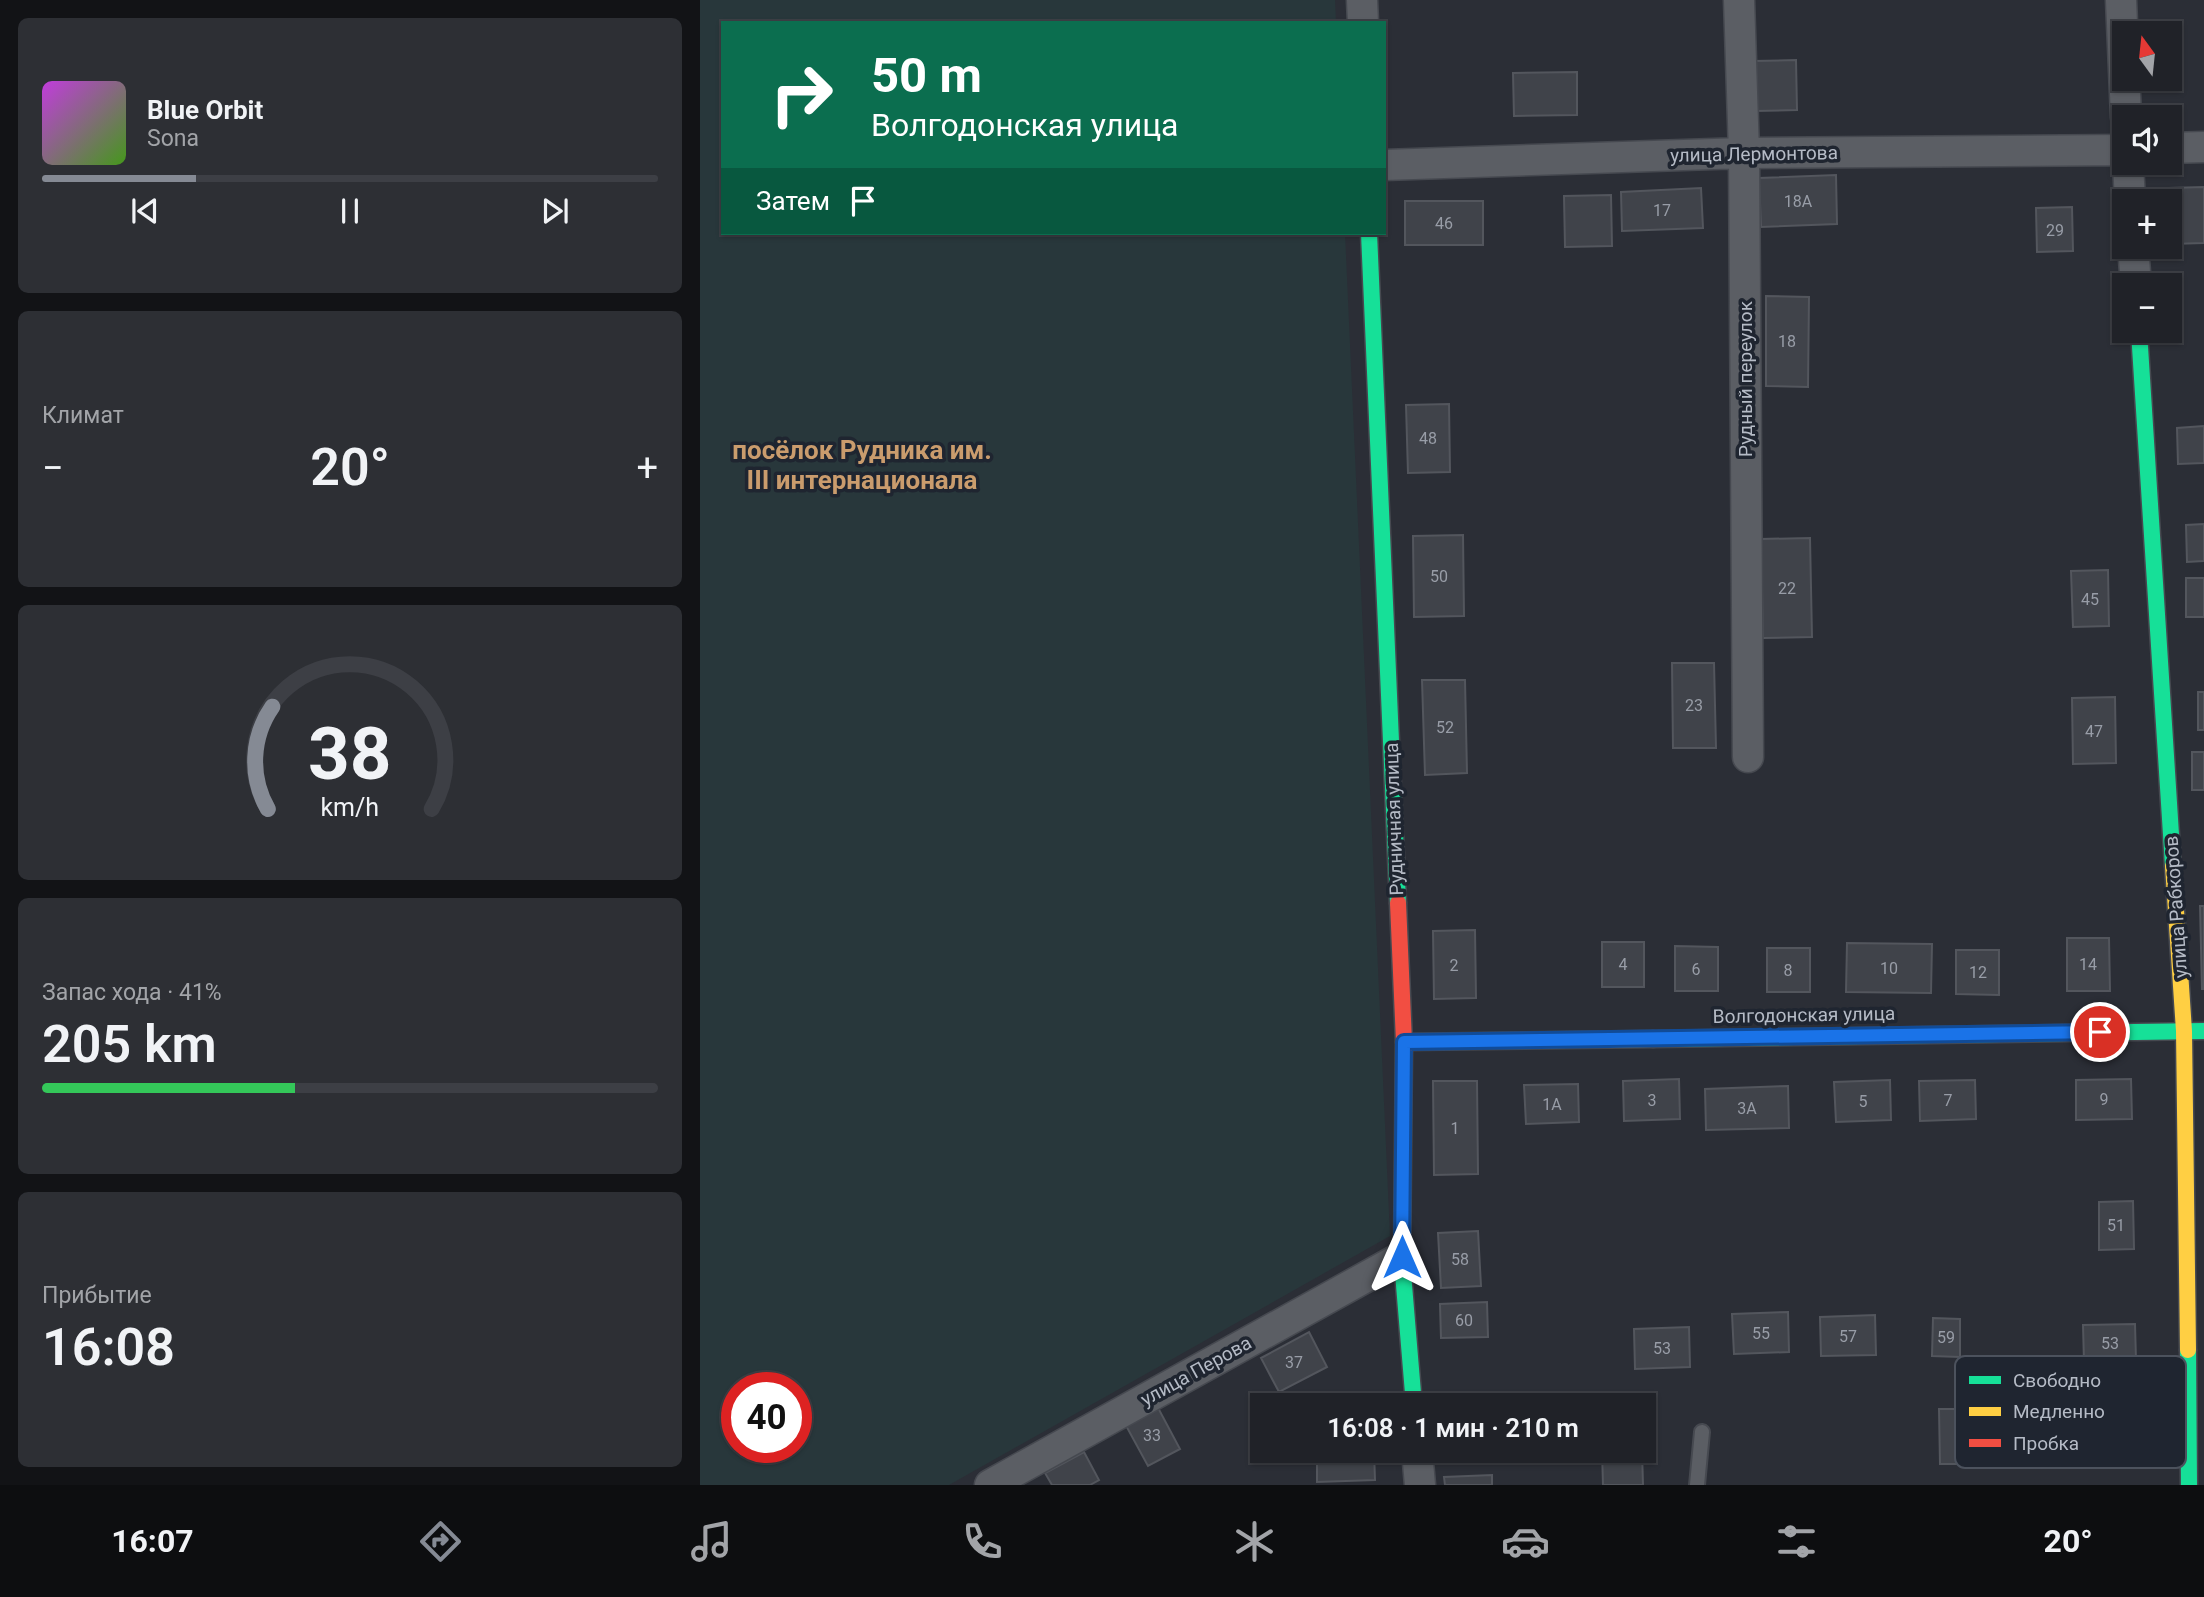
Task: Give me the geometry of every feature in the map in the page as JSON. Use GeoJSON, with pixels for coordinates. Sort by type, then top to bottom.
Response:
{"type":"FeatureCollection","features":[{"type":"Feature","properties":{"kind":"street"},"geometry":{"type":"LineString","coordinates":[[1362,0],[1363,21]]}},
{"type":"Feature","properties":{"kind":"street","name":"Рудный переулок"},"geometry":{"type":"LineString","coordinates":[[1739,0],[1744,153],[1748,757]]}},
{"type":"Feature","properties":{"kind":"street"},"geometry":{"type":"LineString","coordinates":[[2121,0],[2125,105]]}},
{"type":"Feature","properties":{"kind":"street"},"geometry":{"type":"LineString","coordinates":[[2182,148],[2204,147]]}},
{"type":"Feature","properties":{"kind":"street","name":"улица Лермонтова"},"geometry":{"type":"LineString","coordinates":[[1386,165],[1744,153],[2112,150]]}},
{"type":"Feature","properties":{"kind":"street","name":"Рудничная улица"},"geometry":{"type":"LineString","coordinates":[[1369,235],[1404,1042],[1402,1257],[1413,1393]]}},
{"type":"Feature","properties":{"kind":"street","name":"улица Рабкоров"},"geometry":{"type":"LineString","coordinates":[[2140,343],[2184,1031],[2189,1485]]}},
{"type":"Feature","properties":{"kind":"street","name":"Волгодонская улица"},"geometry":{"type":"LineString","coordinates":[[1404,1042],[2204,1031]]}},
{"type":"Feature","properties":{"kind":"street","name":"улица Перова"},"geometry":{"type":"LineString","coordinates":[[990,1485],[1402,1257]]}},
{"type":"Feature","properties":{"kind":"street"},"geometry":{"type":"LineString","coordinates":[[1418,1463],[1420,1485]]}},
{"type":"Feature","properties":{"kind":"lane"},"geometry":{"type":"LineString","coordinates":[[1697,1485],[1702,1432]]}},
{"type":"Feature","properties":{"kind":"shaded area"},"geometry":{"type":"Polygon","coordinates":[[[700,0],[1335,0],[1336,21],[721,21],[721,235],[1345,235],[1390,1236],[949,1485],[700,1485],[700,0]]]}},
{"type":"Feature","properties":{"kind":"building"},"geometry":{"type":"Polygon","coordinates":[[[1796,60],[1797,110],[1755,111],[1754,61],[1796,60]]]}},
{"type":"Feature","properties":{"kind":"building"},"geometry":{"type":"Polygon","coordinates":[[[1577,72],[1577,115],[1514,116],[1513,73],[1577,72]]]}},
{"type":"Feature","properties":{"kind":"building"},"geometry":{"type":"Polygon","coordinates":[[[1836,175],[1837,224],[1761,227],[1759,178],[1836,175]]]}},
{"type":"Feature","properties":{"kind":"building"},"geometry":{"type":"Polygon","coordinates":[[[2204,187],[2204,243],[2182,244],[2182,189],[2169,188],[2204,187]]]}},
{"type":"Feature","properties":{"kind":"building"},"geometry":{"type":"Polygon","coordinates":[[[1701,188],[1703,228],[1622,231],[1621,192],[1701,188]]]}},
{"type":"Feature","properties":{"kind":"building"},"geometry":{"type":"Polygon","coordinates":[[[1611,195],[1612,246],[1565,247],[1564,196],[1611,195]]]}},
{"type":"Feature","properties":{"kind":"building"},"geometry":{"type":"Polygon","coordinates":[[[1405,201],[1483,201],[1483,245],[1405,245],[1405,201]]]}},
{"type":"Feature","properties":{"kind":"building"},"geometry":{"type":"Polygon","coordinates":[[[2072,207],[2073,251],[2037,252],[2036,208],[2072,207]]]}},
{"type":"Feature","properties":{"kind":"building"},"geometry":{"type":"Polygon","coordinates":[[[1766,296],[1809,297],[1808,387],[1766,386],[1766,296]]]}},
{"type":"Feature","properties":{"kind":"building"},"geometry":{"type":"Polygon","coordinates":[[[1449,404],[1450,472],[1408,473],[1406,405],[1449,404]]]}},
{"type":"Feature","properties":{"kind":"building"},"geometry":{"type":"Polygon","coordinates":[[[2204,426],[2204,463],[2178,464],[2177,428],[2204,426]]]}},
{"type":"Feature","properties":{"kind":"building"},"geometry":{"type":"Polygon","coordinates":[[[2204,524],[2204,561],[2187,562],[2186,525],[2204,524]]]}},
{"type":"Feature","properties":{"kind":"building"},"geometry":{"type":"Polygon","coordinates":[[[1463,535],[1464,616],[1414,617],[1413,536],[1463,535]]]}},
{"type":"Feature","properties":{"kind":"building"},"geometry":{"type":"Polygon","coordinates":[[[1810,538],[1812,637],[1763,638],[1761,539],[1810,538]]]}},
{"type":"Feature","properties":{"kind":"building"},"geometry":{"type":"Polygon","coordinates":[[[2108,570],[2109,626],[2073,627],[2071,571],[2108,570]]]}},
{"type":"Feature","properties":{"kind":"building"},"geometry":{"type":"Polygon","coordinates":[[[2186,578],[2204,578],[2204,617],[2186,617],[2186,578]]]}},
{"type":"Feature","properties":{"kind":"building"},"geometry":{"type":"Polygon","coordinates":[[[1672,663],[1714,663],[1716,748],[1673,748],[1672,663]]]}},
{"type":"Feature","properties":{"kind":"building"},"geometry":{"type":"Polygon","coordinates":[[[1422,680],[1465,680],[1467,773],[1425,775],[1422,680]]]}},
{"type":"Feature","properties":{"kind":"building"},"geometry":{"type":"Polygon","coordinates":[[[2198,692],[2204,692],[2204,730],[2198,730],[2198,692]]]}},
{"type":"Feature","properties":{"kind":"building"},"geometry":{"type":"Polygon","coordinates":[[[2115,697],[2116,763],[2073,764],[2072,698],[2115,697]]]}},
{"type":"Feature","properties":{"kind":"building"},"geometry":{"type":"Polygon","coordinates":[[[2192,752],[2204,752],[2204,790],[2192,790],[2192,752]]]}},
{"type":"Feature","properties":{"kind":"building"},"geometry":{"type":"Polygon","coordinates":[[[2200,906],[2204,906],[2204,989],[2202,989],[2200,906]]]}},
{"type":"Feature","properties":{"kind":"building"},"geometry":{"type":"Polygon","coordinates":[[[1475,930],[1476,998],[1434,999],[1433,931],[1475,930]]]}},
{"type":"Feature","properties":{"kind":"building"},"geometry":{"type":"Polygon","coordinates":[[[2067,938],[2109,938],[2110,991],[2067,991],[2067,938]]]}},
{"type":"Feature","properties":{"kind":"building"},"geometry":{"type":"Polygon","coordinates":[[[1602,942],[1644,942],[1644,987],[1602,987],[1602,942]]]}},
{"type":"Feature","properties":{"kind":"building"},"geometry":{"type":"Polygon","coordinates":[[[1847,943],[1932,944],[1931,993],[1846,992],[1847,943]]]}},
{"type":"Feature","properties":{"kind":"building"},"geometry":{"type":"Polygon","coordinates":[[[1675,946],[1718,947],[1718,991],[1675,991],[1675,946]]]}},
{"type":"Feature","properties":{"kind":"building"},"geometry":{"type":"Polygon","coordinates":[[[1767,948],[1810,948],[1810,992],[1767,992],[1767,948]]]}},
{"type":"Feature","properties":{"kind":"building"},"geometry":{"type":"Polygon","coordinates":[[[1956,950],[1999,950],[1999,995],[1956,994],[1956,950]]]}},
{"type":"Feature","properties":{"kind":"building"},"geometry":{"type":"Polygon","coordinates":[[[1679,1079],[1680,1119],[1624,1121],[1623,1081],[1679,1079]]]}},
{"type":"Feature","properties":{"kind":"building"},"geometry":{"type":"Polygon","coordinates":[[[2131,1079],[2132,1119],[2076,1120],[2076,1080],[2131,1079]]]}},
{"type":"Feature","properties":{"kind":"building"},"geometry":{"type":"Polygon","coordinates":[[[1890,1080],[1891,1120],[1836,1122],[1834,1082],[1890,1080]]]}},
{"type":"Feature","properties":{"kind":"building"},"geometry":{"type":"Polygon","coordinates":[[[1975,1080],[1976,1119],[1920,1121],[1919,1081],[1975,1080]]]}},
{"type":"Feature","properties":{"kind":"building"},"geometry":{"type":"Polygon","coordinates":[[[1433,1081],[1477,1081],[1478,1174],[1434,1175],[1433,1081]]]}},
{"type":"Feature","properties":{"kind":"building"},"geometry":{"type":"Polygon","coordinates":[[[1578,1084],[1579,1122],[1526,1124],[1524,1085],[1578,1084]]]}},
{"type":"Feature","properties":{"kind":"building"},"geometry":{"type":"Polygon","coordinates":[[[1788,1086],[1789,1128],[1706,1130],[1705,1089],[1788,1086]]]}},
{"type":"Feature","properties":{"kind":"building"},"geometry":{"type":"Polygon","coordinates":[[[2133,1201],[2134,1249],[2099,1250],[2099,1202],[2133,1201]]]}},
{"type":"Feature","properties":{"kind":"building"},"geometry":{"type":"Polygon","coordinates":[[[1478,1231],[1481,1286],[1441,1288],[1438,1233],[1478,1231]]]}},
{"type":"Feature","properties":{"kind":"building"},"geometry":{"type":"Polygon","coordinates":[[[1487,1302],[1488,1337],[1441,1338],[1440,1304],[1487,1302]]]}},
{"type":"Feature","properties":{"kind":"building"},"geometry":{"type":"Polygon","coordinates":[[[1788,1312],[1789,1352],[1734,1354],[1732,1314],[1788,1312]]]}},
{"type":"Feature","properties":{"kind":"building"},"geometry":{"type":"Polygon","coordinates":[[[1875,1315],[1876,1355],[1821,1356],[1820,1317],[1875,1315]]]}},
{"type":"Feature","properties":{"kind":"building"},"geometry":{"type":"Polygon","coordinates":[[[1933,1318],[1960,1319],[1960,1356],[1932,1356],[1933,1318]]]}},
{"type":"Feature","properties":{"kind":"building"},"geometry":{"type":"Polygon","coordinates":[[[2135,1324],[2136,1356],[2084,1356],[2083,1325],[2135,1324]]]}},
{"type":"Feature","properties":{"kind":"building"},"geometry":{"type":"Polygon","coordinates":[[[1689,1327],[1690,1367],[1635,1369],[1634,1329],[1689,1327]]]}},
{"type":"Feature","properties":{"kind":"building"},"geometry":{"type":"Polygon","coordinates":[[[1309,1332],[1327,1367],[1279,1392],[1261,1358],[1309,1332]]]}},
{"type":"Feature","properties":{"kind":"building"},"geometry":{"type":"Polygon","coordinates":[[[1156,1404],[1180,1449],[1148,1466],[1124,1422],[1156,1404]]]}},
{"type":"Feature","properties":{"kind":"building"},"geometry":{"type":"Polygon","coordinates":[[[1939,1409],[1955,1409],[1955,1464],[1940,1464],[1939,1409]]]}},
{"type":"Feature","properties":{"kind":"building"},"geometry":{"type":"Polygon","coordinates":[[[1084,1452],[1099,1480],[1090,1485],[1052,1485],[1045,1473],[1084,1452]]]}},
{"type":"Feature","properties":{"kind":"building"},"geometry":{"type":"Polygon","coordinates":[[[1317,1463],[1374,1463],[1375,1480],[1317,1482],[1317,1463]]]}},
{"type":"Feature","properties":{"kind":"building"},"geometry":{"type":"Polygon","coordinates":[[[1602,1463],[1642,1463],[1643,1485],[1603,1485],[1602,1463]]]}},
{"type":"Feature","properties":{"kind":"building"},"geometry":{"type":"Polygon","coordinates":[[[1492,1475],[1492,1485],[1445,1485],[1444,1477],[1492,1475]]]}},
{"type":"Feature","properties":{"kind":"traffic: fast"},"geometry":{"type":"LineString","coordinates":[[1369,235],[1398,903]]}},
{"type":"Feature","properties":{"kind":"traffic: fast"},"geometry":{"type":"LineString","coordinates":[[2140,343],[2173,866]]}},
{"type":"Feature","properties":{"kind":"traffic: fast"},"geometry":{"type":"LineString","coordinates":[[1653,1039],[2204,1031]]}},
{"type":"Feature","properties":{"kind":"traffic: fast"},"geometry":{"type":"LineString","coordinates":[[1402,1261],[1413,1393]]}},
{"type":"Feature","properties":{"kind":"traffic: fast"},"geometry":{"type":"LineString","coordinates":[[2188,1350],[2189,1485]]}},
{"type":"Feature","properties":{"kind":"traffic: slow"},"geometry":{"type":"LineString","coordinates":[[2173,866],[2184,1031],[2188,1350]]}},
{"type":"Feature","properties":{"kind":"traffic: slow"},"geometry":{"type":"LineString","coordinates":[[1404,1042],[1653,1039]]}},
{"type":"Feature","properties":{"kind":"traffic: jam"},"geometry":{"type":"LineString","coordinates":[[1398,903],[1404,1042],[1402,1261]]}},
{"type":"Feature","properties":{"kind":"district","name":"посёлок Рудника им. III интернационала"},"geometry":{"type":"Point","coordinates":[862,465]}},
{"type":"Feature","properties":{"kind":"route"},"geometry":{"type":"LineString","coordinates":[[1402,1257],[1404,1042],[2100,1032]]}}]}
